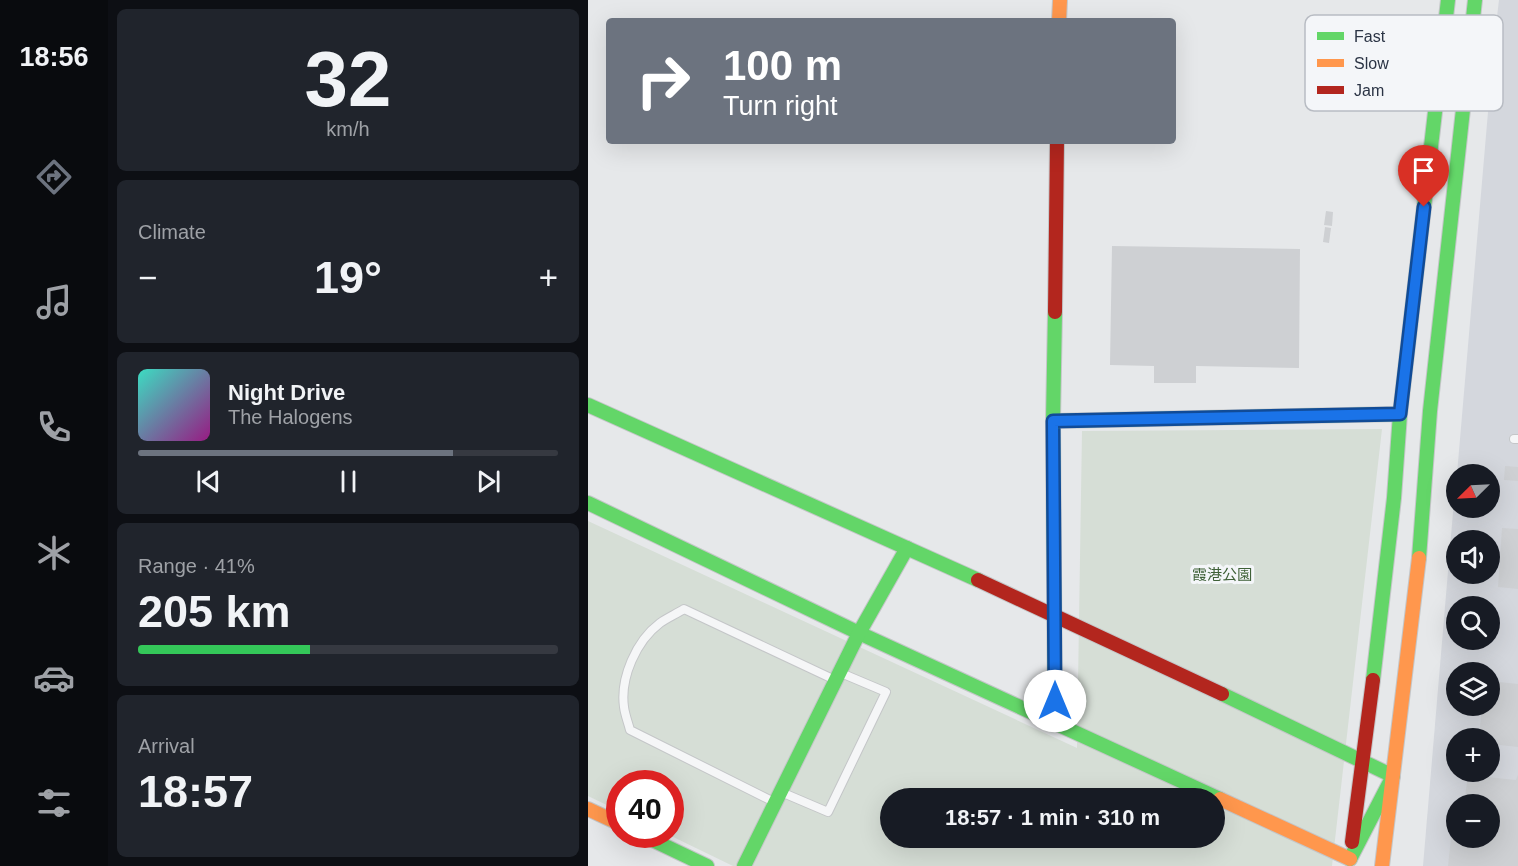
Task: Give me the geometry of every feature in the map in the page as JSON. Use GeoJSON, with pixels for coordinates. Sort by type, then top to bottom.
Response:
{"type":"FeatureCollection","features":[{"type":"Feature","properties":{"kind":"street"},"geometry":{"type":"LineString","coordinates":[[1059,18],[1060,0]]}},
{"type":"Feature","properties":{"kind":"street"},"geometry":{"type":"LineString","coordinates":[[1446,15],[1448,0]]}},
{"type":"Feature","properties":{"kind":"street"},"geometry":{"type":"LineString","coordinates":[[1473,15],[1475,0]]}},
{"type":"Feature","properties":{"kind":"street"},"geometry":{"type":"LineString","coordinates":[[1349,862],[1391,521],[1400,414],[1435,111]]}},
{"type":"Feature","properties":{"kind":"street"},"geometry":{"type":"LineString","coordinates":[[1382,866],[1419,561],[1430,411],[1463,111]]}},
{"type":"Feature","properties":{"kind":"street"},"geometry":{"type":"LineString","coordinates":[[1055,723],[1053,421],[1058,144]]}},
{"type":"Feature","properties":{"kind":"street"},"geometry":{"type":"LineString","coordinates":[[588,422],[592,406],[1054,614],[1393,776]]}},
{"type":"Feature","properties":{"kind":"street"},"geometry":{"type":"LineString","coordinates":[[1053,421],[1400,414]]}},
{"type":"Feature","properties":{"kind":"street"},"geometry":{"type":"LineString","coordinates":[[588,503],[859,633],[1349,862]]}},
{"type":"Feature","properties":{"kind":"street"},"geometry":{"type":"LineString","coordinates":[[744,866],[859,633],[907,548]]}},
{"type":"Feature","properties":{"kind":"street"},"geometry":{"type":"LineString","coordinates":[[1349,862],[1393,776]]}},
{"type":"Feature","properties":{"kind":"street"},"geometry":{"type":"LineString","coordinates":[[588,809],[606,817]]}},
{"type":"Feature","properties":{"kind":"street"},"geometry":{"type":"LineString","coordinates":[[669,848],[707,866]]}},
{"type":"Feature","properties":{"kind":"lane"},"geometry":{"type":"LineString","coordinates":[[684,609],[838,676],[886,693],[828,812],[778,797],[630,730],[624,708],[624,685],[631,661],[642,642],[658,624],[684,609]]}},
{"type":"Feature","properties":{"kind":"shaded area"},"geometry":{"type":"Polygon","coordinates":[[[1499,0],[1518,0],[1518,866],[1423,866],[1447,584],[1500,584],[1500,530],[1452,530],[1453,518],[1500,518],[1500,464],[1458,464],[1488,111],[1503,111],[1503,15],[1497,15],[1499,0]]]}},
{"type":"Feature","properties":{"kind":"green space","name":"霞港公園"},"geometry":{"type":"Polygon","coordinates":[[[1382,429],[1332,866],[733,866],[684,842],[684,770],[606,770],[606,805],[588,796],[588,521],[1077,748],[1082,431],[1382,429]]]}},
{"type":"Feature","properties":{"kind":"building"},"geometry":{"type":"Polygon","coordinates":[[[1326,211],[1333,212],[1332,226],[1324,225],[1326,211]]]}},
{"type":"Feature","properties":{"kind":"building"},"geometry":{"type":"Polygon","coordinates":[[[1325,227],[1331,228],[1329,243],[1323,242],[1325,227]]]}},
{"type":"Feature","properties":{"kind":"building"},"geometry":{"type":"Polygon","coordinates":[[[1112,246],[1300,249],[1299,368],[1196,366],[1196,383],[1154,383],[1154,366],[1110,365],[1112,246]]]}},
{"type":"Feature","properties":{"kind":"building"},"geometry":{"type":"Polygon","coordinates":[[[1505,466],[1518,467],[1518,481],[1504,480],[1505,466]]]}},
{"type":"Feature","properties":{"kind":"building"},"geometry":{"type":"Polygon","coordinates":[[[1502,528],[1518,529],[1518,589],[1498,587],[1502,528]]]}},
{"type":"Feature","properties":{"kind":"building"},"geometry":{"type":"Polygon","coordinates":[[[1500,682],[1518,684],[1518,747],[1500,745],[1500,728],[1480,728],[1481,716],[1500,716],[1500,682]]]}},
{"type":"Feature","properties":{"kind":"building"},"geometry":{"type":"Polygon","coordinates":[[[1518,775],[1518,866],[1448,866],[1450,848],[1500,848],[1500,794],[1465,794],[1467,782],[1500,782],[1500,778],[1516,780],[1518,775]]]}},
{"type":"Feature","properties":{"kind":"traffic: fast"},"geometry":{"type":"LineString","coordinates":[[1446,15],[1448,0]]}},
{"type":"Feature","properties":{"kind":"traffic: fast"},"geometry":{"type":"LineString","coordinates":[[1473,15],[1475,0]]}},
{"type":"Feature","properties":{"kind":"traffic: fast"},"geometry":{"type":"LineString","coordinates":[[1373,680],[1394,498],[1400,414],[1435,111]]}},
{"type":"Feature","properties":{"kind":"traffic: fast"},"geometry":{"type":"LineString","coordinates":[[1419,558],[1430,411],[1463,111]]}},
{"type":"Feature","properties":{"kind":"traffic: fast"},"geometry":{"type":"LineString","coordinates":[[1055,312],[1053,421],[1055,723]]}},
{"type":"Feature","properties":{"kind":"traffic: fast"},"geometry":{"type":"LineString","coordinates":[[588,405],[978,580]]}},
{"type":"Feature","properties":{"kind":"traffic: fast"},"geometry":{"type":"LineString","coordinates":[[1053,421],[1400,414]]}},
{"type":"Feature","properties":{"kind":"traffic: fast"},"geometry":{"type":"LineString","coordinates":[[588,503],[859,633],[1196,788]]}},
{"type":"Feature","properties":{"kind":"traffic: fast"},"geometry":{"type":"LineString","coordinates":[[744,866],[859,633],[907,548]]}},
{"type":"Feature","properties":{"kind":"traffic: fast"},"geometry":{"type":"LineString","coordinates":[[1222,694],[1393,776],[1350,859]]}},
{"type":"Feature","properties":{"kind":"traffic: fast"},"geometry":{"type":"LineString","coordinates":[[669,848],[707,866]]}},
{"type":"Feature","properties":{"kind":"traffic: slow"},"geometry":{"type":"LineString","coordinates":[[1059,18],[1060,0]]}},
{"type":"Feature","properties":{"kind":"traffic: slow"},"geometry":{"type":"LineString","coordinates":[[1382,866],[1419,558]]}},
{"type":"Feature","properties":{"kind":"traffic: slow"},"geometry":{"type":"LineString","coordinates":[[1225,801],[1350,859]]}},
{"type":"Feature","properties":{"kind":"traffic: slow"},"geometry":{"type":"LineString","coordinates":[[588,809],[606,817]]}},
{"type":"Feature","properties":{"kind":"traffic: jam"},"geometry":{"type":"LineString","coordinates":[[1055,312],[1057,144]]}},
{"type":"Feature","properties":{"kind":"traffic: jam"},"geometry":{"type":"LineString","coordinates":[[978,580],[1222,694]]}},
{"type":"Feature","properties":{"kind":"traffic: jam"},"geometry":{"type":"LineString","coordinates":[[1352,842],[1373,680]]}},
{"type":"Feature","properties":{"kind":"route"},"geometry":{"type":"LineString","coordinates":[[1055,701],[1053,421],[1400,414],[1424,207]]}}]}
